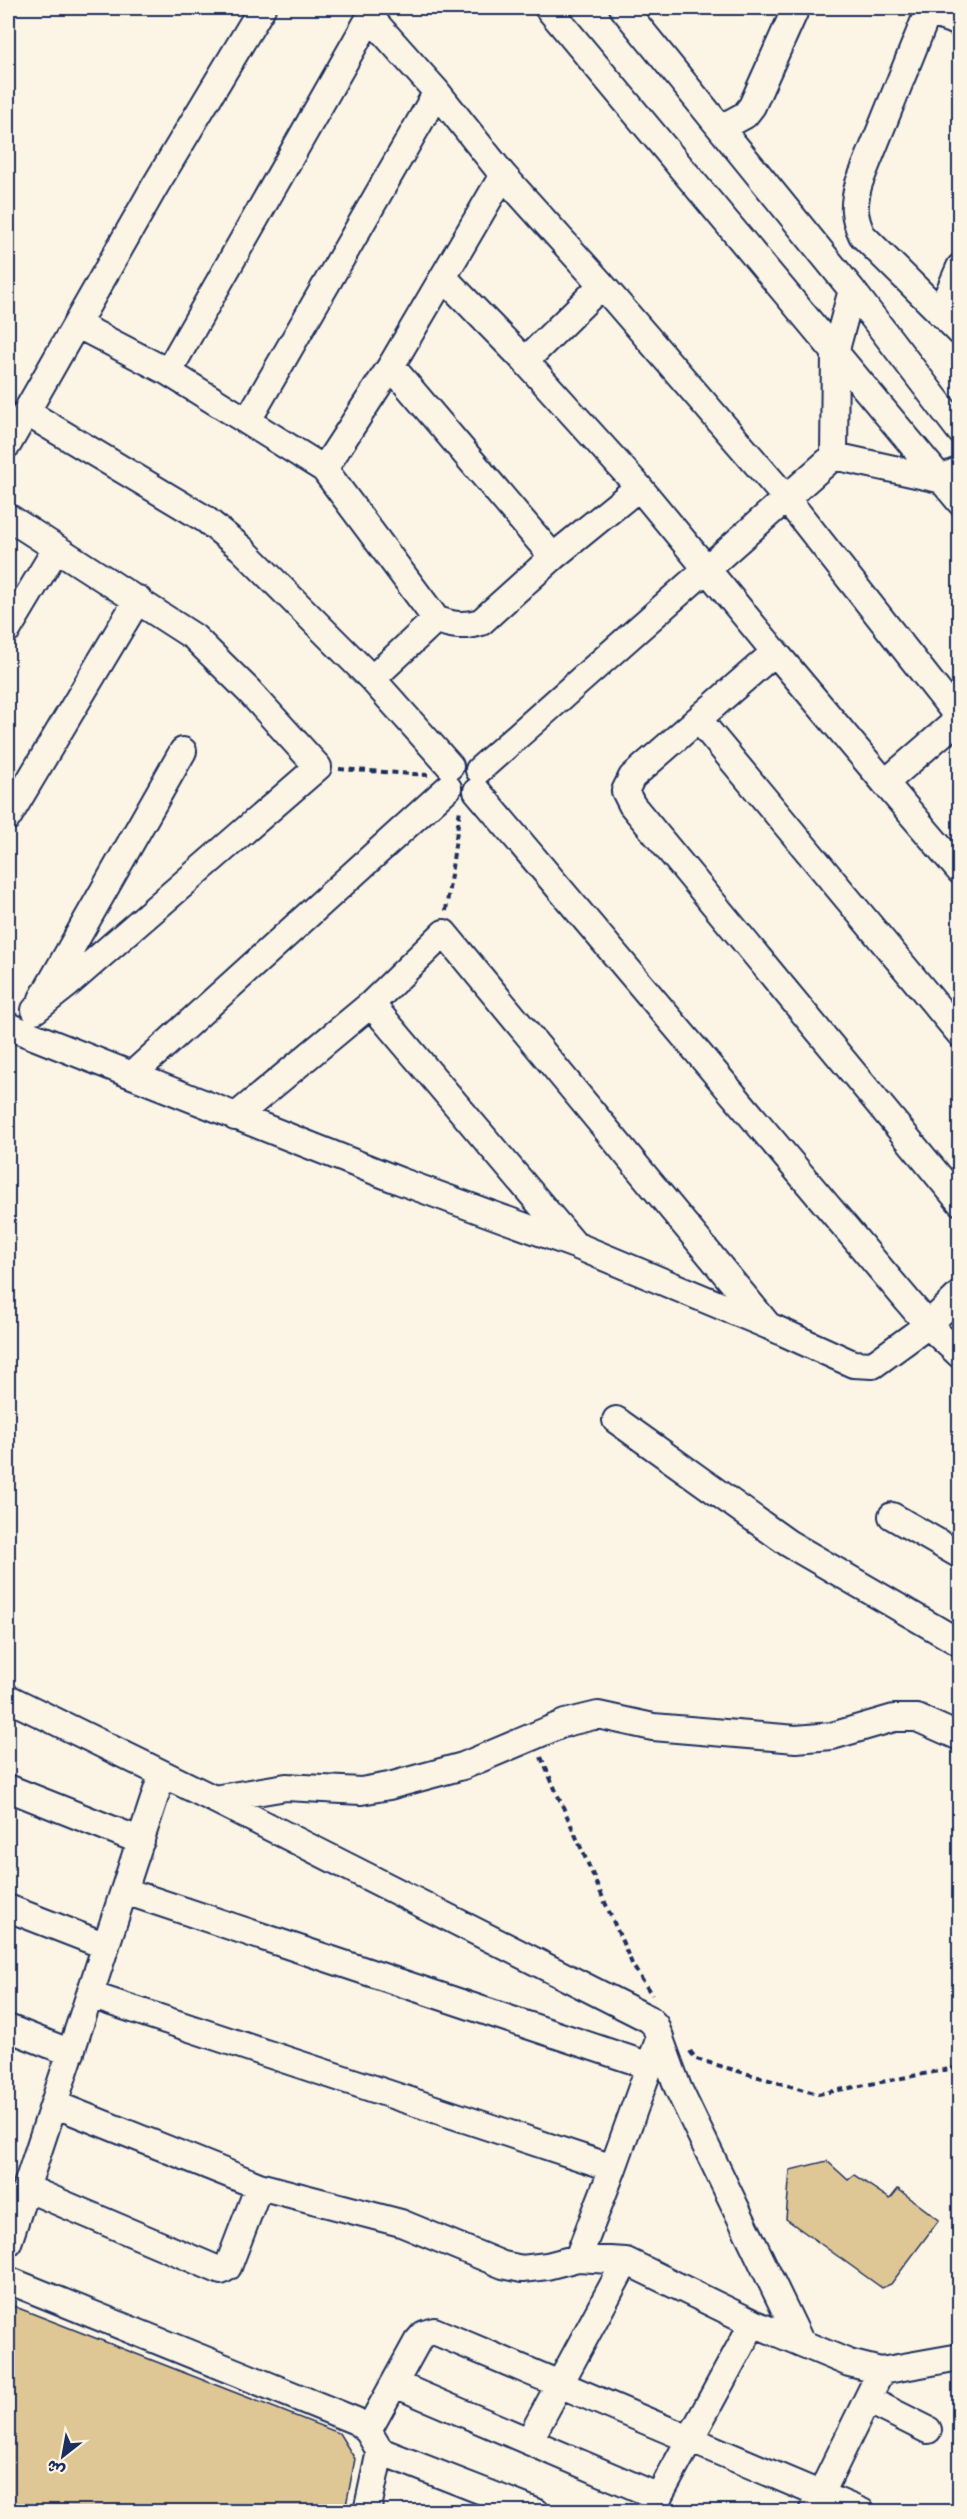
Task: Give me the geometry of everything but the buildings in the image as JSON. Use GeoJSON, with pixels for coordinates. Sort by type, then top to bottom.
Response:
{"type":"FeatureCollection","features":[{"type":"Feature","properties":{"kind":"street"},"geometry":{"type":"LineString","coordinates":[[8,444],[78,325],[155,186],[262,8]]}},
{"type":"Feature","properties":{"kind":"street"},"geometry":{"type":"LineString","coordinates":[[548,8],[835,353],[949,475],[960,502]]}},
{"type":"Feature","properties":{"kind":"street"},"geometry":{"type":"LineString","coordinates":[[623,8],[852,290],[960,431]]}},
{"type":"Feature","properties":{"kind":"street"},"geometry":{"type":"LineString","coordinates":[[721,128],[745,115],[752,106],[796,8]]}},
{"type":"Feature","properties":{"kind":"street"},"geometry":{"type":"LineString","coordinates":[[954,325],[862,236],[854,217],[854,201],[923,10],[960,23]]}},
{"type":"Feature","properties":{"kind":"street"},"geometry":{"type":"LineString","coordinates":[[168,372],[366,12],[437,92],[503,175],[602,285],[786,498],[959,718],[885,783]]}},
{"type":"Feature","properties":{"kind":"street"},"geometry":{"type":"LineString","coordinates":[[248,420],[437,92]]}},
{"type":"Feature","properties":{"kind":"street"},"geometry":{"type":"LineString","coordinates":[[324,469],[391,366],[503,175]]}},
{"type":"Feature","properties":{"kind":"street"},"geometry":{"type":"LineString","coordinates":[[954,325],[960,267]]}},
{"type":"Feature","properties":{"kind":"street"},"geometry":{"type":"LineString","coordinates":[[444,278],[525,361],[639,487],[960,871]]}},
{"type":"Feature","properties":{"kind":"street"},"geometry":{"type":"LineString","coordinates":[[525,361],[602,285]]}},
{"type":"Feature","properties":{"kind":"street"},"geometry":{"type":"LineString","coordinates":[[133,1074],[460,781],[834,456],[835,353],[852,290]]}},
{"type":"Feature","properties":{"kind":"street"},"geometry":{"type":"LineString","coordinates":[[78,325],[168,372],[324,469],[436,619],[450,624],[466,626],[481,622],[553,557],[639,487]]}},
{"type":"Feature","properties":{"kind":"street"},"geometry":{"type":"LineString","coordinates":[[391,366],[553,557]]}},
{"type":"Feature","properties":{"kind":"street"},"geometry":{"type":"LineString","coordinates":[[26,412],[205,519],[288,593],[372,679],[928,1325],[960,1355]]}},
{"type":"Feature","properties":{"kind":"street"},"geometry":{"type":"LineString","coordinates":[[834,456],[949,475]]}},
{"type":"Feature","properties":{"kind":"street"},"geometry":{"type":"LineString","coordinates":[[8,517],[194,637],[249,691],[318,767],[68,984],[12,1028]]}},
{"type":"Feature","properties":{"kind":"street"},"geometry":{"type":"LineString","coordinates":[[8,629],[56,549]]}},
{"type":"Feature","properties":{"kind":"street"},"geometry":{"type":"LineString","coordinates":[[8,817],[138,599]]}},
{"type":"Feature","properties":{"kind":"street"},"geometry":{"type":"LineString","coordinates":[[372,679],[436,619]]}},
{"type":"Feature","properties":{"kind":"street"},"geometry":{"type":"LineString","coordinates":[[776,652],[632,777],[625,791],[632,805],[960,1203]]}},
{"type":"Feature","properties":{"kind":"street"},"geometry":{"type":"LineString","coordinates":[[699,720],[960,1034]]}},
{"type":"Feature","properties":{"kind":"street"},"geometry":{"type":"LineString","coordinates":[[35,1010],[183,751]]}},
{"type":"Feature","properties":{"kind":"street"},"geometry":{"type":"LineString","coordinates":[[235,1117],[371,1004],[444,933],[769,1326]]}},
{"type":"Feature","properties":{"kind":"street"},"geometry":{"type":"LineString","coordinates":[[371,1004],[575,1245]]}},
{"type":"Feature","properties":{"kind":"street"},"geometry":{"type":"LineString","coordinates":[[12,1028],[133,1074],[235,1117],[575,1245],[769,1326],[853,1364],[873,1365],[928,1325],[960,1294]]}},
{"type":"Feature","properties":{"kind":"street"},"geometry":{"type":"LineString","coordinates":[[616,1420],[788,1543],[960,1643]]}},
{"type":"Feature","properties":{"kind":"street"},"geometry":{"type":"LineString","coordinates":[[892,1516],[960,1555]]}},
{"type":"Feature","properties":{"kind":"street"},"geometry":{"type":"LineString","coordinates":[[8,1698],[214,1799],[649,2019],[660,2037],[678,2088],[801,2343]]}},
{"type":"Feature","properties":{"kind":"street"},"geometry":{"type":"LineString","coordinates":[[214,1799],[286,1787],[360,1791],[389,1786],[463,1766],[532,1736],[583,1717],[598,1715],[653,1726],[796,1739],[832,1736],[894,1718],[917,1718],[960,1737]]}},
{"type":"Feature","properties":{"kind":"street"},"geometry":{"type":"LineString","coordinates":[[8,2243],[162,1775]]}},
{"type":"Feature","properties":{"kind":"street"},"geometry":{"type":"LineString","coordinates":[[8,1788],[141,1841]]}},
{"type":"Feature","properties":{"kind":"street"},"geometry":{"type":"LineString","coordinates":[[124,1891],[650,2066]]}},
{"type":"Feature","properties":{"kind":"street"},"geometry":{"type":"LineString","coordinates":[[8,1908],[106,1946]]}},
{"type":"Feature","properties":{"kind":"street"},"geometry":{"type":"LineString","coordinates":[[90,1995],[613,2168]]}},
{"type":"Feature","properties":{"kind":"street"},"geometry":{"type":"LineString","coordinates":[[8,2028],[70,2054]]}},
{"type":"Feature","properties":{"kind":"street"},"geometry":{"type":"LineString","coordinates":[[578,2258],[660,2037]]}},
{"type":"Feature","properties":{"kind":"street"},"geometry":{"type":"LineString","coordinates":[[54,2104],[259,2186],[401,2223],[513,2267],[547,2266],[578,2258],[626,2261],[753,2323],[849,2364],[880,2371],[960,2357]]}},
{"type":"Feature","properties":{"kind":"street"},"geometry":{"type":"LineString","coordinates":[[26,2188],[220,2271],[228,2267],[259,2186]]}},
{"type":"Feature","properties":{"kind":"street"},"geometry":{"type":"LineString","coordinates":[[529,2442],[559,2382],[626,2261]]}},
{"type":"Feature","properties":{"kind":"street"},"geometry":{"type":"LineString","coordinates":[[8,2280],[356,2421],[374,2441],[536,2511]]}},
{"type":"Feature","properties":{"kind":"street"},"geometry":{"type":"LineString","coordinates":[[395,2384],[529,2442],[655,2504],[753,2323]]}},
{"type":"Feature","properties":{"kind":"street"},"geometry":{"type":"LineString","coordinates":[[367,2511],[374,2441],[395,2384],[417,2342],[424,2334],[434,2331],[559,2382],[690,2440],[817,2502],[862,2511]]}},
{"type":"Feature","properties":{"kind":"street"},"geometry":{"type":"LineString","coordinates":[[817,2502],[880,2371]]}},
{"type":"Feature","properties":{"kind":"street"},"geometry":{"type":"LineString","coordinates":[[868,2400],[928,2430]]}},
{"type":"Feature","properties":{"kind":"path"},"geometry":{"type":"LineString","coordinates":[[318,767],[460,781],[444,933]]}},
{"type":"Feature","properties":{"kind":"path"},"geometry":{"type":"LineString","coordinates":[[532,1736],[633,1966],[657,2002]]}},
{"type":"Feature","properties":{"kind":"path"},"geometry":{"type":"LineString","coordinates":[[685,2043],[696,2059],[818,2094],[960,2067]]}}]}
